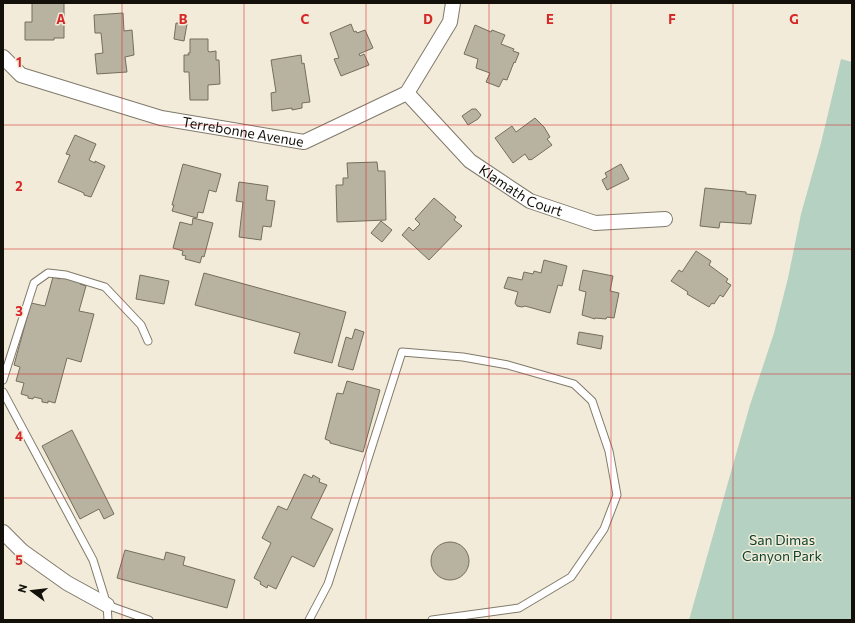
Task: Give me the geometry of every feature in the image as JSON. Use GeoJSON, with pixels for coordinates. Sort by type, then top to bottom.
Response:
{"type":"FeatureCollection","features":[{"type":"Feature","properties":{"kind":"street"},"geometry":{"type":"LineString","coordinates":[[408,93],[450,22],[453,3]]}},
{"type":"Feature","properties":{"kind":"street","name":"Terrebonne Avenue"},"geometry":{"type":"LineString","coordinates":[[3,57],[22,75],[161,118],[304,142],[408,93]]}},
{"type":"Feature","properties":{"kind":"street","name":"Klamath Court"},"geometry":{"type":"LineString","coordinates":[[408,93],[470,161],[530,201],[595,222],[665,219]]}},
{"type":"Feature","properties":{"kind":"street"},"geometry":{"type":"LineString","coordinates":[[3,532],[22,551],[67,583],[107,605]]}},
{"type":"Feature","properties":{"kind":"lane"},"geometry":{"type":"LineString","coordinates":[[3,380],[34,283],[48,273],[66,275],[105,287],[142,325],[148,341]]}},
{"type":"Feature","properties":{"kind":"lane"},"geometry":{"type":"LineString","coordinates":[[309,620],[328,584],[402,352],[463,357],[508,365],[574,384],[592,401],[609,451],[617,495],[604,530],[571,577],[519,608],[432,620]]}},
{"type":"Feature","properties":{"kind":"lane"},"geometry":{"type":"LineString","coordinates":[[3,392],[93,560],[107,605],[108,620]]}},
{"type":"Feature","properties":{"kind":"lane"},"geometry":{"type":"LineString","coordinates":[[107,605],[149,620]]}},
{"type":"Feature","properties":{"kind":"green space","name":"San Dimas Canyon Park"},"geometry":{"type":"Polygon","coordinates":[[[841,59],[852,62],[852,620],[689,620],[750,405],[774,333],[788,278],[801,214],[821,143],[841,59]]]}},
{"type":"Feature","properties":{"kind":"building"},"geometry":{"type":"Polygon","coordinates":[[[32,3],[64,3],[64,38],[54,38],[54,40],[25,40],[25,22],[32,22],[32,3]]]}},
{"type":"Feature","properties":{"kind":"building"},"geometry":{"type":"Polygon","coordinates":[[[123,13],[124,31],[132,30],[134,55],[125,57],[127,72],[97,74],[95,54],[103,53],[101,33],[95,33],[94,15],[123,13]]]}},
{"type":"Feature","properties":{"kind":"building"},"geometry":{"type":"Polygon","coordinates":[[[176,23],[187,24],[184,41],[174,39],[176,23]]]}},
{"type":"Feature","properties":{"kind":"building"},"geometry":{"type":"Polygon","coordinates":[[[351,24],[354,32],[356,31],[357,33],[365,30],[373,48],[359,54],[360,56],[364,54],[369,65],[341,76],[334,59],[339,58],[330,33],[351,24]]]}},
{"type":"Feature","properties":{"kind":"building"},"geometry":{"type":"Polygon","coordinates":[[[475,25],[491,32],[492,30],[505,35],[501,44],[514,49],[513,51],[519,53],[507,80],[503,79],[499,87],[486,82],[490,73],[476,68],[478,59],[464,54],[475,25]]]}},
{"type":"Feature","properties":{"kind":"building"},"geometry":{"type":"Polygon","coordinates":[[[190,39],[208,39],[208,51],[216,51],[216,60],[219,60],[220,84],[208,85],[208,100],[190,100],[189,72],[184,72],[184,55],[189,55],[188,53],[190,53],[190,39]]]}},
{"type":"Feature","properties":{"kind":"building"},"geometry":{"type":"Polygon","coordinates":[[[301,55],[302,64],[304,63],[310,102],[302,103],[302,108],[272,111],[271,93],[276,92],[271,60],[301,55]]]}},
{"type":"Feature","properties":{"kind":"building"},"geometry":{"type":"Polygon","coordinates":[[[472,109],[476,109],[481,115],[478,119],[468,125],[462,116],[472,109]]]}},
{"type":"Feature","properties":{"kind":"building"},"geometry":{"type":"Polygon","coordinates":[[[535,118],[544,127],[550,137],[547,139],[552,145],[531,160],[529,160],[525,154],[513,163],[495,138],[512,126],[516,132],[535,118]]]}},
{"type":"Feature","properties":{"kind":"building"},"geometry":{"type":"Polygon","coordinates":[[[75,135],[96,144],[89,160],[105,166],[91,197],[58,182],[70,155],[66,154],[75,135]]]}},
{"type":"Feature","properties":{"kind":"building"},"geometry":{"type":"Polygon","coordinates":[[[377,162],[378,171],[385,171],[386,220],[337,222],[336,185],[343,185],[343,178],[348,178],[347,163],[377,162]]]}},
{"type":"Feature","properties":{"kind":"building"},"geometry":{"type":"Polygon","coordinates":[[[183,164],[221,174],[216,192],[209,190],[203,213],[198,212],[197,218],[172,211],[174,205],[172,205],[183,164]]]}},
{"type":"Feature","properties":{"kind":"building"},"geometry":{"type":"Polygon","coordinates":[[[621,164],[629,179],[607,190],[602,180],[607,177],[605,173],[621,164]]]}},
{"type":"Feature","properties":{"kind":"building"},"geometry":{"type":"Polygon","coordinates":[[[239,182],[268,186],[266,200],[275,201],[271,227],[263,226],[261,240],[239,237],[243,202],[236,201],[239,182]]]}},
{"type":"Feature","properties":{"kind":"building"},"geometry":{"type":"Polygon","coordinates":[[[705,188],[746,192],[746,194],[756,195],[751,224],[720,222],[719,228],[700,226],[705,188]]]}},
{"type":"Feature","properties":{"kind":"building"},"geometry":{"type":"Polygon","coordinates":[[[434,198],[456,217],[454,220],[462,226],[429,260],[402,235],[409,227],[413,231],[420,224],[415,219],[434,198]]]}},
{"type":"Feature","properties":{"kind":"building"},"geometry":{"type":"Polygon","coordinates":[[[193,218],[213,223],[204,257],[202,256],[200,263],[185,259],[186,256],[182,255],[183,251],[173,248],[180,222],[192,225],[193,218]]]}},
{"type":"Feature","properties":{"kind":"building"},"geometry":{"type":"Polygon","coordinates":[[[381,221],[392,230],[382,242],[371,233],[381,221]]]}},
{"type":"Feature","properties":{"kind":"building"},"geometry":{"type":"Polygon","coordinates":[[[696,251],[711,261],[709,265],[728,279],[726,282],[731,285],[723,297],[720,295],[714,304],[712,303],[709,307],[687,294],[688,292],[671,281],[679,270],[682,272],[696,251]]]}},
{"type":"Feature","properties":{"kind":"building"},"geometry":{"type":"Polygon","coordinates":[[[544,260],[567,266],[562,286],[558,285],[550,313],[525,306],[517,306],[515,303],[518,292],[504,288],[508,277],[522,280],[524,272],[533,274],[534,271],[541,273],[544,260]]]}},
{"type":"Feature","properties":{"kind":"building"},"geometry":{"type":"Polygon","coordinates":[[[583,270],[613,276],[610,291],[619,293],[614,318],[607,317],[606,319],[595,319],[582,315],[586,292],[579,290],[583,270]]]}},
{"type":"Feature","properties":{"kind":"building"},"geometry":{"type":"Polygon","coordinates":[[[204,273],[346,312],[332,363],[294,353],[300,333],[195,305],[204,273]]]}},
{"type":"Feature","properties":{"kind":"building"},"geometry":{"type":"Polygon","coordinates":[[[140,275],[169,281],[164,304],[136,299],[140,275]]]}},
{"type":"Feature","properties":{"kind":"building"},"geometry":{"type":"Polygon","coordinates":[[[53,277],[60,279],[61,277],[80,282],[80,284],[86,286],[79,311],[94,314],[81,362],[67,358],[55,403],[48,401],[48,403],[42,402],[42,399],[34,397],[33,399],[28,398],[28,396],[21,394],[24,383],[16,381],[20,367],[14,365],[31,303],[45,306],[53,277]]]}},
{"type":"Feature","properties":{"kind":"building"},"geometry":{"type":"Polygon","coordinates":[[[355,329],[364,332],[353,370],[338,366],[346,337],[352,339],[355,329]]]}},
{"type":"Feature","properties":{"kind":"building"},"geometry":{"type":"Polygon","coordinates":[[[579,332],[603,336],[601,349],[577,344],[579,332]]]}},
{"type":"Feature","properties":{"kind":"building"},"geometry":{"type":"Polygon","coordinates":[[[347,381],[380,390],[363,452],[330,443],[330,441],[325,439],[337,393],[343,394],[347,381]]]}},
{"type":"Feature","properties":{"kind":"building"},"geometry":{"type":"Polygon","coordinates":[[[72,430],[114,514],[104,519],[99,509],[80,519],[42,446],[72,430]]]}},
{"type":"Feature","properties":{"kind":"building"},"geometry":{"type":"Polygon","coordinates":[[[304,474],[312,478],[313,475],[320,479],[319,482],[327,485],[311,518],[333,529],[314,567],[292,556],[276,589],[268,585],[267,588],[254,578],[271,543],[262,538],[278,506],[287,510],[304,474]]]}},
{"type":"Feature","properties":{"kind":"building"},"geometry":{"type":"Polygon","coordinates":[[[446,542],[454,542],[464,547],[468,554],[468,568],[464,575],[454,580],[446,580],[436,575],[434,572],[431,565],[431,557],[436,547],[439,545],[446,542]]]}},
{"type":"Feature","properties":{"kind":"building"},"geometry":{"type":"Polygon","coordinates":[[[125,550],[164,560],[166,552],[185,557],[183,565],[235,580],[227,608],[117,578],[125,550]]]}}]}
